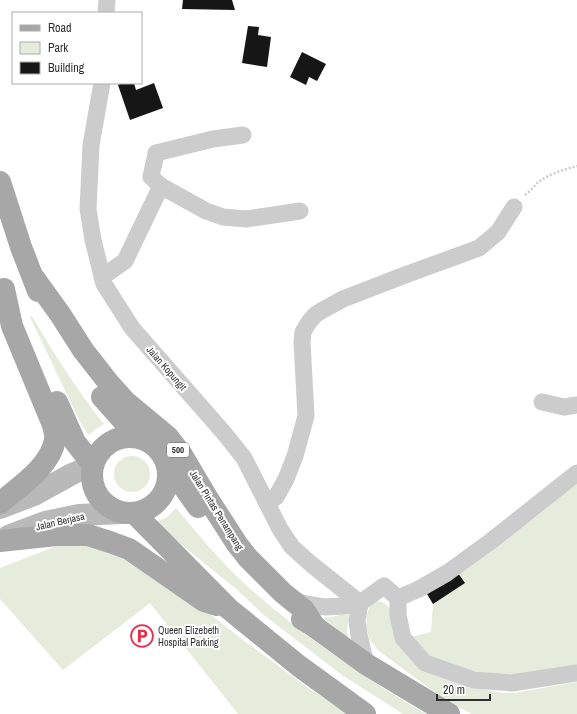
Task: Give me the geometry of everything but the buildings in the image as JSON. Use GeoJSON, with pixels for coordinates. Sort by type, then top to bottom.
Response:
{"type":"FeatureCollection","features":[{"type":"Feature","properties":{"kind":"main road","name":"Jalan Pintas Penampang"},"geometry":{"type":"LineString","coordinates":[[0,182],[21,247],[50,320],[70,355],[96,389],[126,424],[142,439]]}},
{"type":"Feature","properties":{"kind":"main road","name":"Jalan Pintas Penampang"},"geometry":{"type":"LineString","coordinates":[[34,278],[60,314],[83,350],[108,382],[126,402],[168,437],[182,456],[244,554],[283,593],[304,610],[315,627]]}},
{"type":"Feature","properties":{"kind":"main road"},"geometry":{"type":"LineString","coordinates":[[2,284],[75,442],[93,465]]}},
{"type":"Feature","properties":{"kind":"main road"},"geometry":{"type":"LineString","coordinates":[[0,503],[42,466],[52,452],[56,438],[53,425],[12,326],[2,284]]}},
{"type":"Feature","properties":{"kind":"main road"},"geometry":{"type":"LineString","coordinates":[[142,439],[130,437],[118,439],[107,445],[99,454],[93,465],[92,477],[94,489],[100,500],[110,508],[127,513],[229,609],[299,666],[365,714]]}},
{"type":"Feature","properties":{"kind":"main road","name":"500"},"geometry":{"type":"LineString","coordinates":[[127,513],[145,510],[155,504],[162,496],[167,485],[168,474],[166,462],[160,452],[152,444],[142,439]]}},
{"type":"Feature","properties":{"kind":"main road","name":"Jalan Pintas Penampang"},"geometry":{"type":"LineString","coordinates":[[166,462],[238,564],[287,611],[315,627],[366,664],[449,714]]}},
{"type":"Feature","properties":{"kind":"main road"},"geometry":{"type":"LineString","coordinates":[[0,540],[56,535],[88,535],[129,549],[204,601],[229,609]]}},
{"type":"Feature","properties":{"kind":"street"},"geometry":{"type":"LineString","coordinates":[[106,12],[107,0]]}},
{"type":"Feature","properties":{"kind":"street","name":"Jalan Kopungit"},"geometry":{"type":"LineString","coordinates":[[102,84],[90,145],[88,209],[93,240],[104,284],[132,328],[244,458],[280,530],[292,547],[360,603]]}},
{"type":"Feature","properties":{"kind":"street"},"geometry":{"type":"LineString","coordinates":[[243,135],[213,139],[156,153],[151,177],[161,186],[206,211],[223,217],[246,218],[300,211]]}},
{"type":"Feature","properties":{"kind":"street"},"geometry":{"type":"LineString","coordinates":[[102,277],[126,261],[161,186]]}},
{"type":"Feature","properties":{"kind":"street"},"geometry":{"type":"LineString","coordinates":[[267,503],[276,497],[286,479],[295,456],[306,416],[302,342],[303,332],[309,322],[315,315],[343,299],[479,248],[498,232],[514,207]]}},
{"type":"Feature","properties":{"kind":"street"},"geometry":{"type":"LineString","coordinates":[[542,402],[564,407],[577,405]]}},
{"type":"Feature","properties":{"kind":"street"},"geometry":{"type":"LineString","coordinates":[[0,508],[34,495],[72,474],[93,465]]}},
{"type":"Feature","properties":{"kind":"street"},"geometry":{"type":"LineString","coordinates":[[398,598],[419,589],[447,573],[491,541],[577,473]]}},
{"type":"Feature","properties":{"kind":"street","name":"Jalan Berjasa"},"geometry":{"type":"LineString","coordinates":[[0,540],[46,522],[79,516],[127,513]]}},
{"type":"Feature","properties":{"kind":"street"},"geometry":{"type":"LineString","coordinates":[[283,593],[302,603],[325,607],[342,606],[360,603],[384,586],[398,598],[398,616],[403,638],[426,663],[474,680],[512,683],[577,673]]}},
{"type":"Feature","properties":{"kind":"street"},"geometry":{"type":"LineString","coordinates":[[360,603],[357,621],[366,664]]}},
{"type":"Feature","properties":{"kind":"path"},"geometry":{"type":"LineString","coordinates":[[514,207],[538,183],[560,170],[577,166]]}},
{"type":"Feature","properties":{"kind":"green space"},"geometry":{"type":"Polygon","coordinates":[[[32,316],[66,372],[104,424],[89,435],[81,424],[30,317],[32,316]]]}},
{"type":"Feature","properties":{"kind":"green space"},"geometry":{"type":"Polygon","coordinates":[[[136,456],[145,461],[149,467],[149,481],[145,487],[136,492],[128,492],[119,487],[115,481],[114,470],[119,461],[125,457],[136,456]]]}},
{"type":"Feature","properties":{"kind":"green space"},"geometry":{"type":"Polygon","coordinates":[[[577,481],[577,666],[507,676],[473,671],[431,658],[411,637],[431,632],[433,604],[465,582],[458,573],[577,481]]]}},
{"type":"Feature","properties":{"kind":"green space"},"geometry":{"type":"Polygon","coordinates":[[[176,508],[226,565],[244,583],[286,619],[354,669],[426,714],[403,714],[342,675],[265,616],[236,589],[155,523],[167,517],[176,508]]]}},
{"type":"Feature","properties":{"kind":"green space"},"geometry":{"type":"Polygon","coordinates":[[[67,542],[84,542],[153,569],[243,640],[307,687],[348,714],[238,714],[150,603],[63,670],[0,599],[0,568],[67,542]]]}},
{"type":"Feature","properties":{"kind":"green space"},"geometry":{"type":"Polygon","coordinates":[[[378,601],[383,603],[391,610],[395,620],[398,636],[478,688],[502,693],[514,693],[577,682],[577,714],[472,714],[445,700],[379,651],[369,639],[366,626],[367,614],[370,606],[378,601]]]}},
{"type":"Feature","properties":{"kind":"green space"},"geometry":{"type":"Polygon","coordinates":[[[350,612],[347,629],[348,638],[323,618],[332,617],[350,612]]]}},
{"type":"Feature","properties":{"kind":"place","name":"Queen Elizebeth Hospital Parking"},"geometry":{"type":"Point","coordinates":[142,636]}}]}
